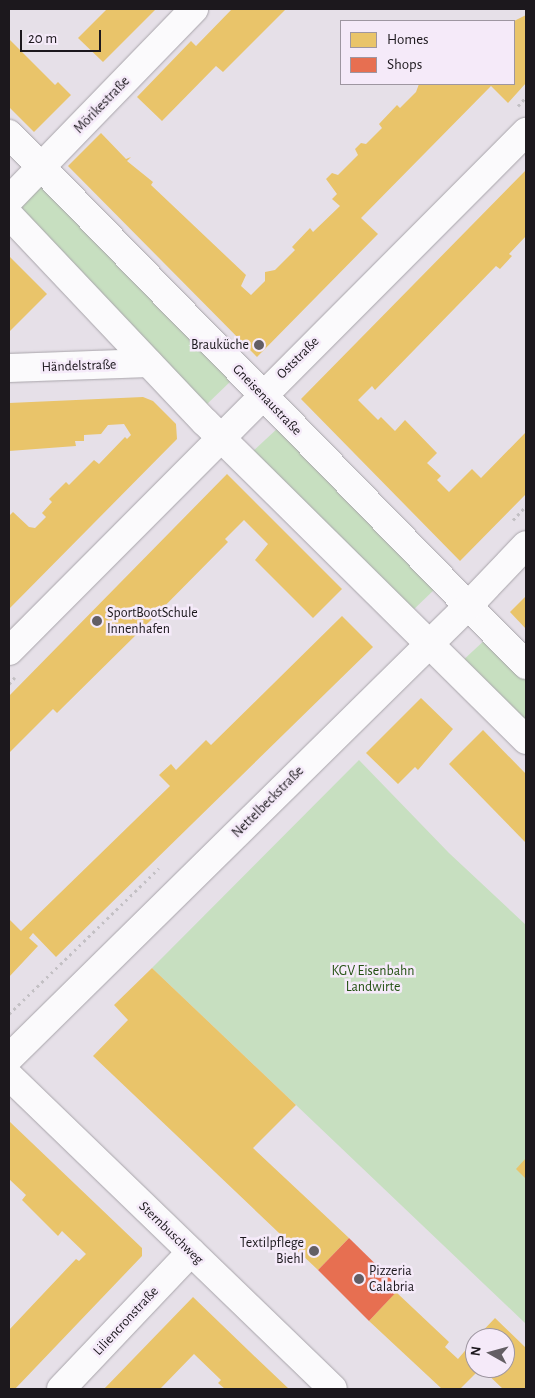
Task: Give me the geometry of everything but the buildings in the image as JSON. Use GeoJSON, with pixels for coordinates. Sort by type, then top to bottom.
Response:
{"type":"FeatureCollection","features":[{"type":"Feature","properties":{"kind":"street","name":"Mörikestraße"},"geometry":{"type":"LineString","coordinates":[[9,200],[194,9]]}},
{"type":"Feature","properties":{"kind":"street","name":"Oststraße"},"geometry":{"type":"LineString","coordinates":[[9,651],[220,436],[526,132]]}},
{"type":"Feature","properties":{"kind":"street","name":"Gneisenaustraße"},"geometry":{"type":"LineString","coordinates":[[9,134],[526,665]]}},
{"type":"Feature","properties":{"kind":"street"},"geometry":{"type":"LineString","coordinates":[[9,214],[220,436],[427,644],[526,740]]}},
{"type":"Feature","properties":{"kind":"street","name":"Händelstraße"},"geometry":{"type":"LineString","coordinates":[[9,368],[149,363]]}},
{"type":"Feature","properties":{"kind":"street","name":"Nettelbeckstraße"},"geometry":{"type":"LineString","coordinates":[[9,1058],[427,644],[468,606],[526,544]]}},
{"type":"Feature","properties":{"kind":"street","name":"Sternbuschweg"},"geometry":{"type":"LineString","coordinates":[[9,1076],[333,1389]]}},
{"type":"Feature","properties":{"kind":"street","name":"Liliencronstraße"},"geometry":{"type":"LineString","coordinates":[[61,1389],[191,1252]]}},
{"type":"Feature","properties":{"kind":"green space"},"geometry":{"type":"Polygon","coordinates":[[[41,185],[233,379],[205,406],[18,207],[41,185]]]}},
{"type":"Feature","properties":{"kind":"green space"},"geometry":{"type":"Polygon","coordinates":[[[279,427],[437,587],[410,613],[252,452],[279,427]]]}},
{"type":"Feature","properties":{"kind":"green space"},"geometry":{"type":"Polygon","coordinates":[[[487,638],[526,678],[526,727],[460,663],[487,638]]]}},
{"type":"Feature","properties":{"kind":"green space","name":"KGV Eisenbahn Landwirte"},"geometry":{"type":"Polygon","coordinates":[[[359,760],[449,853],[526,925],[526,1324],[152,968],[359,760]]]}},
{"type":"Feature","properties":{"kind":"place","name":"Brauküche"},"geometry":{"type":"Point","coordinates":[259,345]}},
{"type":"Feature","properties":{"kind":"place","name":"SportBootSchule Innenhafen"},"geometry":{"type":"Point","coordinates":[97,621]}},
{"type":"Feature","properties":{"kind":"place","name":"Textilpflege Biehl"},"geometry":{"type":"Point","coordinates":[314,1251]}},
{"type":"Feature","properties":{"kind":"place","name":"Pizzeria Calabria"},"geometry":{"type":"Point","coordinates":[359,1279]}}]}
